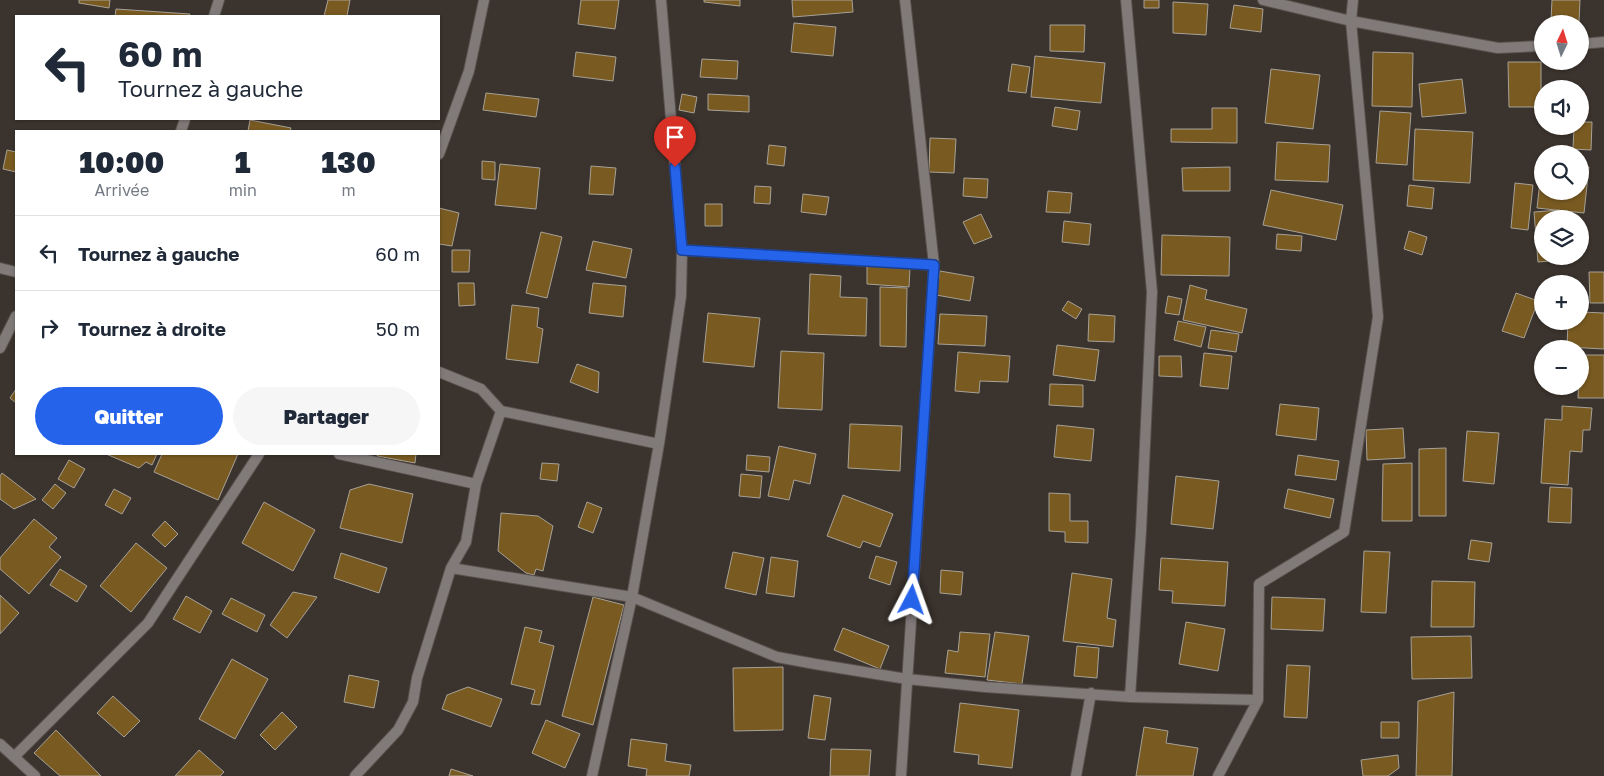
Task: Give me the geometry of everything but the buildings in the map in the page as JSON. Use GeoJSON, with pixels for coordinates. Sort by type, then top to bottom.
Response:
{"type":"FeatureCollection","features":[{"type":"Feature","properties":{"kind":"lane"},"geometry":{"type":"LineString","coordinates":[[214,15],[219,0]]}},
{"type":"Feature","properties":{"kind":"lane"},"geometry":{"type":"LineString","coordinates":[[440,151],[469,71],[484,0]]}},
{"type":"Feature","properties":{"kind":"lane"},"geometry":{"type":"LineString","coordinates":[[592,776],[632,597],[659,444],[681,296],[682,250],[661,0]]}},
{"type":"Feature","properties":{"kind":"lane"},"geometry":{"type":"LineString","coordinates":[[901,776],[934,265],[905,0]]}},
{"type":"Feature","properties":{"kind":"lane"},"geometry":{"type":"LineString","coordinates":[[1126,0],[1152,292],[1141,532],[1130,698]]}},
{"type":"Feature","properties":{"kind":"lane"},"geometry":{"type":"LineString","coordinates":[[1263,0],[1351,21],[1498,48],[1534,46]]}},
{"type":"Feature","properties":{"kind":"lane"},"geometry":{"type":"LineString","coordinates":[[1218,776],[1258,700],[1259,584],[1344,532],[1376,339],[1377,296],[1351,21],[1353,0]]}},
{"type":"Feature","properties":{"kind":"lane"},"geometry":{"type":"LineString","coordinates":[[1589,43],[1604,42]]}},
{"type":"Feature","properties":{"kind":"lane"},"geometry":{"type":"LineString","coordinates":[[682,250],[934,265]]}},
{"type":"Feature","properties":{"kind":"lane"},"geometry":{"type":"LineString","coordinates":[[0,268],[15,272]]}},
{"type":"Feature","properties":{"kind":"lane"},"geometry":{"type":"LineString","coordinates":[[0,348],[15,318]]}},
{"type":"Feature","properties":{"kind":"lane"},"geometry":{"type":"LineString","coordinates":[[440,372],[480,389],[501,411],[659,444]]}},
{"type":"Feature","properties":{"kind":"lane"},"geometry":{"type":"LineString","coordinates":[[354,776],[398,730],[413,702],[417,678],[451,568],[466,542],[476,484],[501,411]]}},
{"type":"Feature","properties":{"kind":"lane"},"geometry":{"type":"LineString","coordinates":[[14,757],[148,623],[258,455]]}},
{"type":"Feature","properties":{"kind":"lane"},"geometry":{"type":"LineString","coordinates":[[344,455],[476,484]]}},
{"type":"Feature","properties":{"kind":"lane"},"geometry":{"type":"LineString","coordinates":[[451,568],[632,597],[777,657],[907,679],[985,687],[1092,693],[1130,698],[1258,700]]}},
{"type":"Feature","properties":{"kind":"lane"},"geometry":{"type":"LineString","coordinates":[[1076,776],[1092,693]]}},
{"type":"Feature","properties":{"kind":"lane"},"geometry":{"type":"LineString","coordinates":[[0,744],[36,776]]}},
{"type":"Feature","properties":{"kind":"route"},"geometry":{"type":"LineString","coordinates":[[675,167],[682,250],[762,257],[934,265],[912,600]]}}]}
